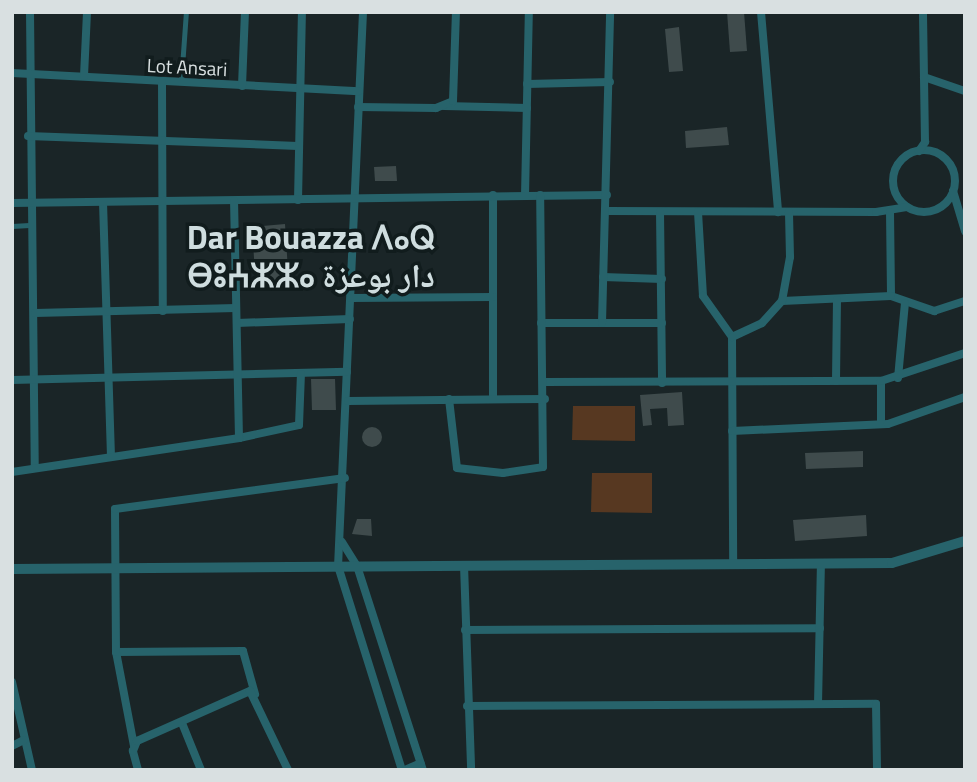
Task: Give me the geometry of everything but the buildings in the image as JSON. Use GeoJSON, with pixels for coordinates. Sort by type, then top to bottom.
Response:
{"type":"FeatureCollection","features":[{"type":"Feature","properties":{"kind":"street"},"geometry":{"type":"LineString","coordinates":[[30,12],[28,202],[35,313],[36,468]]}},
{"type":"Feature","properties":{"kind":"street"},"geometry":{"type":"LineString","coordinates":[[84,76],[87,12]]}},
{"type":"Feature","properties":{"kind":"street"},"geometry":{"type":"LineString","coordinates":[[242,86],[245,12]]}},
{"type":"Feature","properties":{"kind":"street"},"geometry":{"type":"LineString","coordinates":[[298,200],[302,12]]}},
{"type":"Feature","properties":{"kind":"street"},"geometry":{"type":"LineString","coordinates":[[342,542],[357,566],[422,766],[404,770],[338,566],[345,478],[363,12]]}},
{"type":"Feature","properties":{"kind":"street"},"geometry":{"type":"LineString","coordinates":[[444,106],[454,97],[456,12]]}},
{"type":"Feature","properties":{"kind":"street"},"geometry":{"type":"LineString","coordinates":[[525,196],[529,12]]}},
{"type":"Feature","properties":{"kind":"street"},"geometry":{"type":"LineString","coordinates":[[602,323],[610,12]]}},
{"type":"Feature","properties":{"kind":"street"},"geometry":{"type":"LineString","coordinates":[[761,12],[778,212]]}},
{"type":"Feature","properties":{"kind":"street"},"geometry":{"type":"LineString","coordinates":[[891,296],[892,210],[898,197],[897,167],[919,151],[925,142],[923,12]]}},
{"type":"Feature","properties":{"kind":"street","name":"Lot Ansari"},"geometry":{"type":"LineString","coordinates":[[12,73],[359,91]]}},
{"type":"Feature","properties":{"kind":"street"},"geometry":{"type":"LineString","coordinates":[[924,78],[965,91]]}},
{"type":"Feature","properties":{"kind":"street"},"geometry":{"type":"LineString","coordinates":[[162,81],[163,311]]}},
{"type":"Feature","properties":{"kind":"street"},"geometry":{"type":"LineString","coordinates":[[527,84],[610,82]]}},
{"type":"Feature","properties":{"kind":"street"},"geometry":{"type":"LineString","coordinates":[[358,107],[527,108]]}},
{"type":"Feature","properties":{"kind":"street"},"geometry":{"type":"LineString","coordinates":[[28,136],[298,146]]}},
{"type":"Feature","properties":{"kind":"street"},"geometry":{"type":"LineString","coordinates":[[925,142],[953,171],[957,213],[965,231]]}},
{"type":"Feature","properties":{"kind":"street"},"geometry":{"type":"LineString","coordinates":[[919,151],[936,153]]}},
{"type":"Feature","properties":{"kind":"street"},"geometry":{"type":"LineString","coordinates":[[606,211],[789,212],[892,210],[906,207],[924,212],[942,206],[953,191]]}},
{"type":"Feature","properties":{"kind":"street"},"geometry":{"type":"LineString","coordinates":[[492,195],[493,398]]}},
{"type":"Feature","properties":{"kind":"street"},"geometry":{"type":"LineString","coordinates":[[449,399],[454,465],[503,472],[543,467],[545,399],[541,323],[540,195]]}},
{"type":"Feature","properties":{"kind":"street"},"geometry":{"type":"LineString","coordinates":[[12,203],[607,195]]}},
{"type":"Feature","properties":{"kind":"street"},"geometry":{"type":"LineString","coordinates":[[898,197],[906,207]]}},
{"type":"Feature","properties":{"kind":"street"},"geometry":{"type":"LineString","coordinates":[[234,201],[239,438]]}},
{"type":"Feature","properties":{"kind":"street"},"geometry":{"type":"LineString","coordinates":[[103,202],[111,456]]}},
{"type":"Feature","properties":{"kind":"street"},"geometry":{"type":"LineString","coordinates":[[942,206],[957,213]]}},
{"type":"Feature","properties":{"kind":"street"},"geometry":{"type":"LineString","coordinates":[[660,212],[662,383]]}},
{"type":"Feature","properties":{"kind":"street"},"geometry":{"type":"LineString","coordinates":[[698,212],[703,296],[732,337],[733,563]]}},
{"type":"Feature","properties":{"kind":"street"},"geometry":{"type":"LineString","coordinates":[[732,337],[762,323],[782,301],[790,257],[789,212]]}},
{"type":"Feature","properties":{"kind":"street"},"geometry":{"type":"LineString","coordinates":[[603,277],[662,279]]}},
{"type":"Feature","properties":{"kind":"street"},"geometry":{"type":"LineString","coordinates":[[782,301],[891,296],[905,303],[939,311],[965,301]]}},
{"type":"Feature","properties":{"kind":"street"},"geometry":{"type":"LineString","coordinates":[[351,298],[493,297]]}},
{"type":"Feature","properties":{"kind":"street"},"geometry":{"type":"LineString","coordinates":[[836,381],[837,300]]}},
{"type":"Feature","properties":{"kind":"street"},"geometry":{"type":"LineString","coordinates":[[898,378],[905,303]]}},
{"type":"Feature","properties":{"kind":"street"},"geometry":{"type":"LineString","coordinates":[[35,313],[236,308]]}},
{"type":"Feature","properties":{"kind":"street"},"geometry":{"type":"LineString","coordinates":[[237,323],[350,319]]}},
{"type":"Feature","properties":{"kind":"street"},"geometry":{"type":"LineString","coordinates":[[541,323],[662,323]]}},
{"type":"Feature","properties":{"kind":"street"},"geometry":{"type":"LineString","coordinates":[[544,382],[881,381],[898,378],[965,353]]}},
{"type":"Feature","properties":{"kind":"street"},"geometry":{"type":"LineString","coordinates":[[12,380],[348,372]]}},
{"type":"Feature","properties":{"kind":"street"},"geometry":{"type":"LineString","coordinates":[[12,472],[239,438],[299,425],[301,374]]}},
{"type":"Feature","properties":{"kind":"street"},"geometry":{"type":"LineString","coordinates":[[881,381],[881,424]]}},
{"type":"Feature","properties":{"kind":"street"},"geometry":{"type":"LineString","coordinates":[[732,431],[881,424],[965,397]]}},
{"type":"Feature","properties":{"kind":"street"},"geometry":{"type":"LineString","coordinates":[[348,401],[545,399]]}},
{"type":"Feature","properties":{"kind":"street"},"geometry":{"type":"LineString","coordinates":[[138,770],[116,652],[115,509],[345,478]]}},
{"type":"Feature","properties":{"kind":"street"},"geometry":{"type":"LineString","coordinates":[[12,569],[114,566],[821,563],[912,560],[965,541]]}},
{"type":"Feature","properties":{"kind":"street"},"geometry":{"type":"LineString","coordinates":[[818,704],[821,563]]}},
{"type":"Feature","properties":{"kind":"street"},"geometry":{"type":"LineString","coordinates":[[464,565],[471,770]]}},
{"type":"Feature","properties":{"kind":"street"},"geometry":{"type":"LineString","coordinates":[[466,630],[820,628]]}},
{"type":"Feature","properties":{"kind":"street"},"geometry":{"type":"LineString","coordinates":[[116,652],[243,651],[255,694],[288,770]]}},
{"type":"Feature","properties":{"kind":"street"},"geometry":{"type":"LineString","coordinates":[[12,682],[32,770]]}},
{"type":"Feature","properties":{"kind":"street"},"geometry":{"type":"LineString","coordinates":[[134,746],[243,691],[255,694]]}},
{"type":"Feature","properties":{"kind":"street"},"geometry":{"type":"LineString","coordinates":[[467,706],[876,704],[877,770]]}},
{"type":"Feature","properties":{"kind":"street"},"geometry":{"type":"LineString","coordinates":[[182,723],[201,770]]}},
{"type":"Feature","properties":{"kind":"street"},"geometry":{"type":"LineString","coordinates":[[12,746],[24,740]]}},
{"type":"Feature","properties":{"kind":"lane"},"geometry":{"type":"LineString","coordinates":[[181,82],[186,12]]}},
{"type":"Feature","properties":{"kind":"lane"},"geometry":{"type":"LineString","coordinates":[[12,226],[29,225]]}},
{"type":"Feature","properties":{"kind":"shaded area"},"geometry":{"type":"Polygon","coordinates":[[[573,406],[635,406],[635,441],[572,440],[573,406]]]}},
{"type":"Feature","properties":{"kind":"shaded area"},"geometry":{"type":"Polygon","coordinates":[[[592,473],[652,473],[652,513],[591,512],[592,473]]]}},
{"type":"Feature","properties":{"kind":"district","name":"Dar Bouazza ⴷⴰⵕ ⴱⵓⵄⵣⵣⴰ دار بوعزة"},"geometry":{"type":"Point","coordinates":[311,257]}}]}
